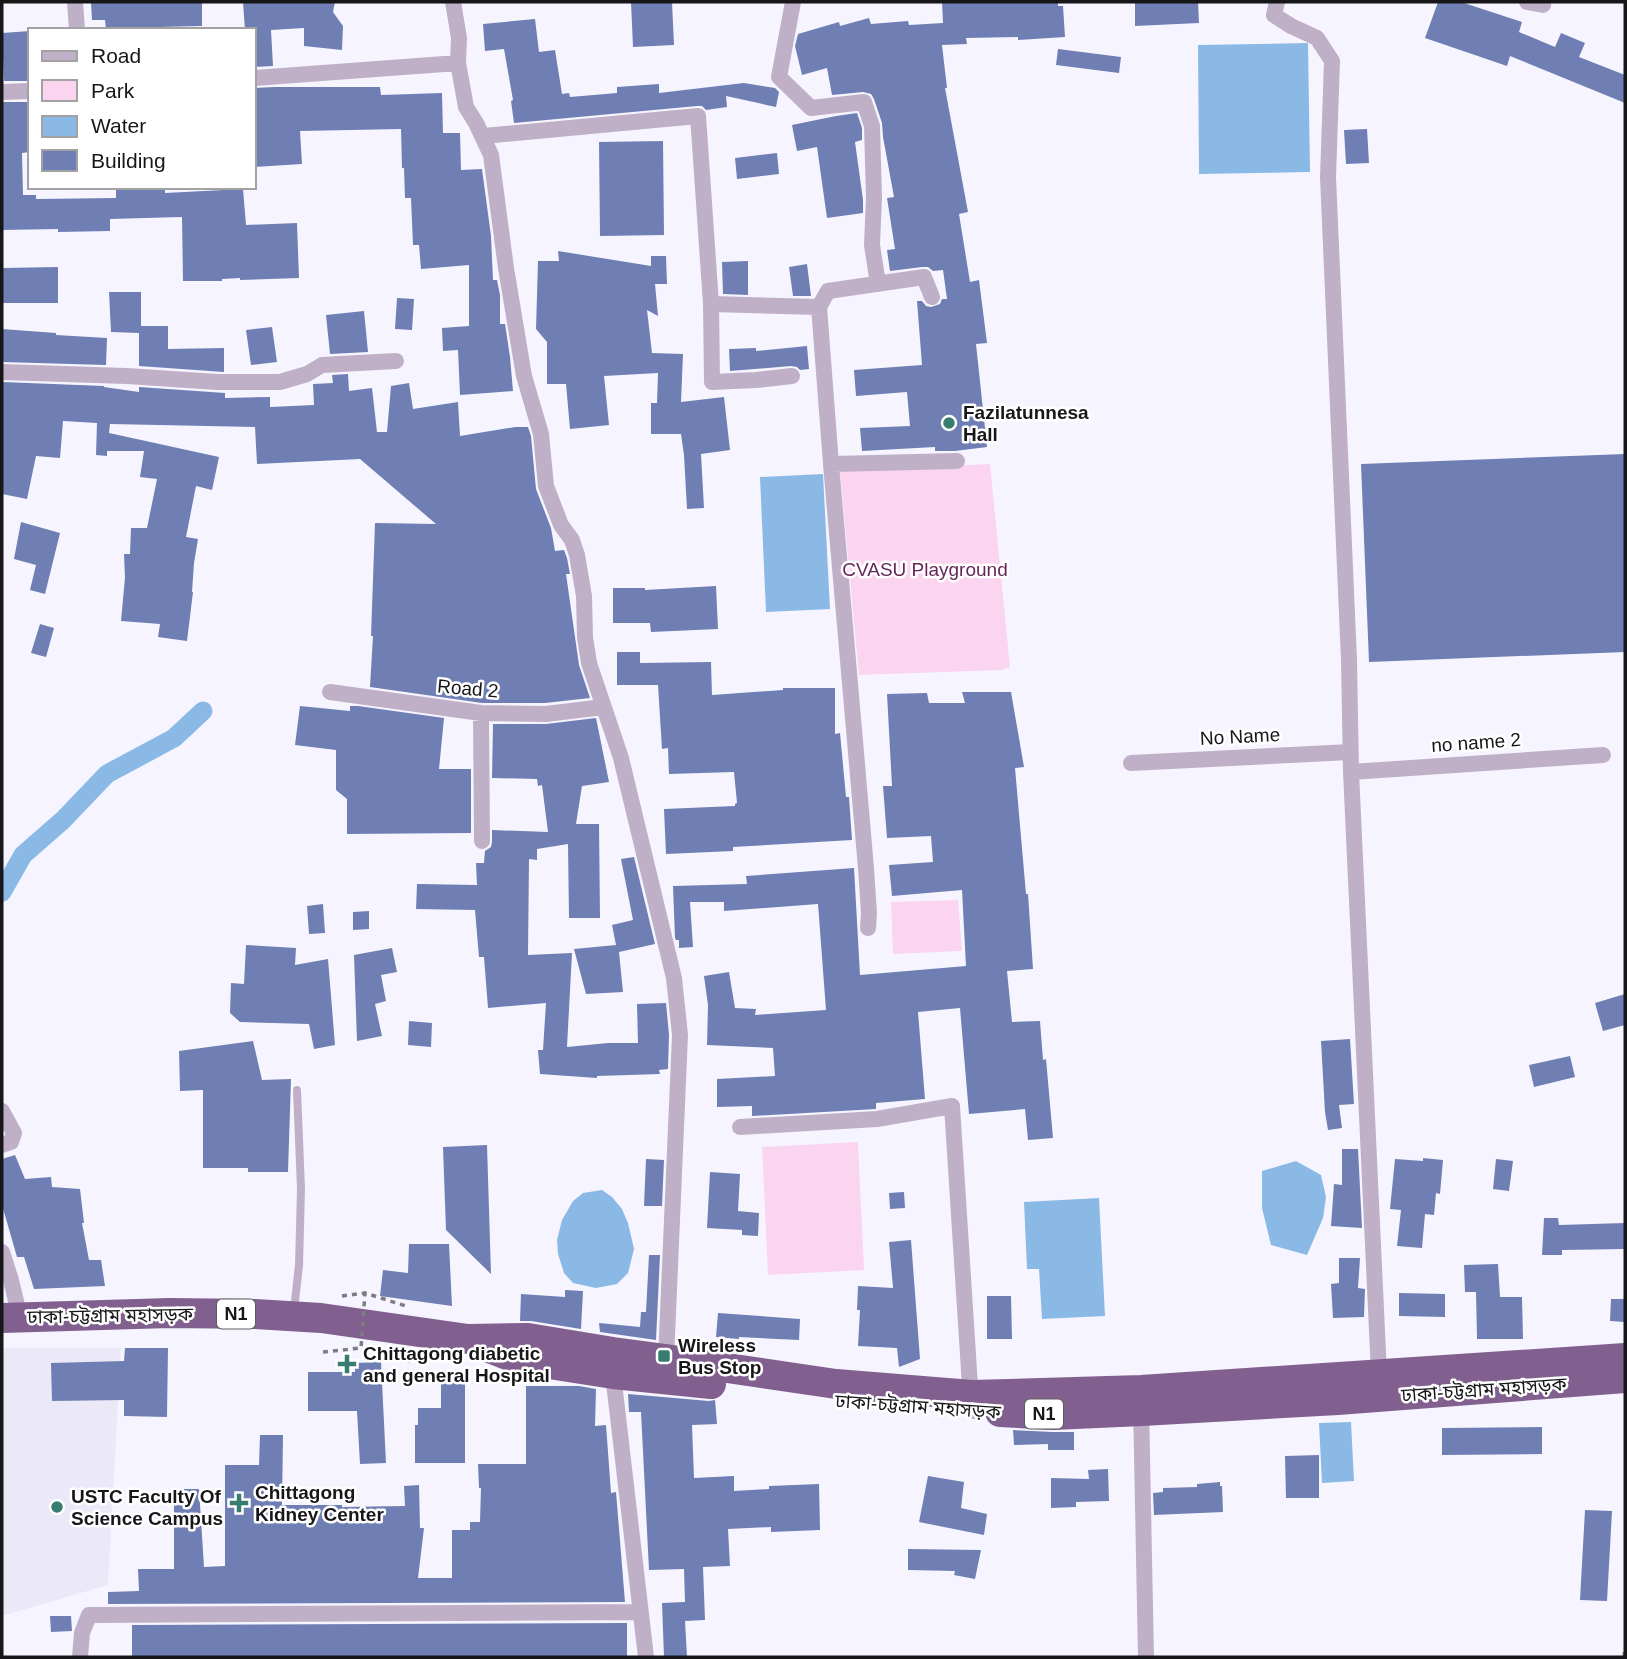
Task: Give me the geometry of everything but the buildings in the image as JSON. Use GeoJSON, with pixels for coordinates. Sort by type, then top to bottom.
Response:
{"type":"FeatureCollection","features":[{"type":"Feature","properties":{"kind":"highway","name":"ঢাকা-চট্টগ্রাম মহাসড়ক"},"geometry":{"type":"LineString","coordinates":[[11,1318],[170,1313],[321,1318],[468,1339],[528,1338],[1053,1415],[1141,1400],[1379,1374],[1625,1358]]}},
{"type":"Feature","properties":{"kind":"highway","name":"ঢাকা-চট্টগ্রাম মহাসড়ক"},"geometry":{"type":"LineString","coordinates":[[468,1339],[517,1359],[613,1374],[907,1409],[973,1403]]}},
{"type":"Feature","properties":{"kind":"highway","name":"ঢাকা-চট্টগ্রাম মহাসড়ক"},"geometry":{"type":"LineString","coordinates":[[1141,1400],[1338,1400],[1625,1378]]}},
{"type":"Feature","properties":{"kind":"street"},"geometry":{"type":"LineString","coordinates":[[75,2],[77,28]]}},
{"type":"Feature","properties":{"kind":"street"},"geometry":{"type":"LineString","coordinates":[[453,2],[459,38],[458,63],[466,107],[483,135],[491,155],[506,268],[524,376],[541,434],[546,486],[561,525],[572,540],[577,555],[584,596],[589,663],[621,758],[674,978],[680,1034],[666,1359]]}},
{"type":"Feature","properties":{"kind":"street"},"geometry":{"type":"LineString","coordinates":[[793,2],[779,77],[811,108],[864,102],[872,126],[872,245],[878,284]]}},
{"type":"Feature","properties":{"kind":"street"},"geometry":{"type":"LineString","coordinates":[[1277,2],[1274,15],[1317,38],[1332,61],[1328,177],[1349,660],[1350,752],[1379,1374]]}},
{"type":"Feature","properties":{"kind":"street"},"geometry":{"type":"LineString","coordinates":[[1527,2],[1543,5],[1543,2]]}},
{"type":"Feature","properties":{"kind":"street"},"geometry":{"type":"LineString","coordinates":[[256,78],[458,63]]}},
{"type":"Feature","properties":{"kind":"street"},"geometry":{"type":"LineString","coordinates":[[2,92],[28,91]]}},
{"type":"Feature","properties":{"kind":"street"},"geometry":{"type":"LineString","coordinates":[[483,135],[698,116],[711,304],[712,382],[792,376]]}},
{"type":"Feature","properties":{"kind":"street"},"geometry":{"type":"LineString","coordinates":[[868,928],[865,854],[819,307],[828,290],[925,277],[932,297]]}},
{"type":"Feature","properties":{"kind":"street"},"geometry":{"type":"LineString","coordinates":[[711,304],[819,307]]}},
{"type":"Feature","properties":{"kind":"street"},"geometry":{"type":"LineString","coordinates":[[2,372],[217,382],[280,382],[322,365],[396,361]]}},
{"type":"Feature","properties":{"kind":"street"},"geometry":{"type":"LineString","coordinates":[[831,464],[957,461]]}},
{"type":"Feature","properties":{"kind":"street","name":"Road 2"},"geometry":{"type":"LineString","coordinates":[[331,692],[481,713],[546,713],[603,707]]}},
{"type":"Feature","properties":{"kind":"street"},"geometry":{"type":"LineString","coordinates":[[481,713],[482,841]]}},
{"type":"Feature","properties":{"kind":"street","name":"No Name"},"geometry":{"type":"LineString","coordinates":[[1131,762],[1350,752]]}},
{"type":"Feature","properties":{"kind":"street","name":"no name 2"},"geometry":{"type":"LineString","coordinates":[[1351,772],[1603,755]]}},
{"type":"Feature","properties":{"kind":"street"},"geometry":{"type":"LineString","coordinates":[[740,1127],[877,1119],[952,1107],[973,1403]]}},
{"type":"Feature","properties":{"kind":"street"},"geometry":{"type":"LineString","coordinates":[[2,1111],[14,1133],[10,1142],[2,1145]]}},
{"type":"Feature","properties":{"kind":"street"},"geometry":{"type":"LineString","coordinates":[[2,1252],[11,1280],[11,1318]]}},
{"type":"Feature","properties":{"kind":"street"},"geometry":{"type":"LineString","coordinates":[[613,1374],[646,1657]]}},
{"type":"Feature","properties":{"kind":"street"},"geometry":{"type":"LineString","coordinates":[[1141,1400],[1146,1657]]}},
{"type":"Feature","properties":{"kind":"street"},"geometry":{"type":"LineString","coordinates":[[80,1657],[82,1633],[89,1615],[640,1612]]}},
{"type":"Feature","properties":{"kind":"lane"},"geometry":{"type":"LineString","coordinates":[[293,1316],[299,1265],[301,1189],[298,1090]]}},
{"type":"Feature","properties":{"kind":"path"},"geometry":{"type":"LineString","coordinates":[[323,1352],[361,1348],[365,1293],[406,1306]]}},
{"type":"Feature","properties":{"kind":"path"},"geometry":{"type":"LineString","coordinates":[[360,1310],[373,1310]]}},
{"type":"Feature","properties":{"kind":"path"},"geometry":{"type":"LineString","coordinates":[[373,1351],[410,1361]]}},
{"type":"Feature","properties":{"kind":"path"},"geometry":{"type":"LineString","coordinates":[[1624,1657],[1625,1648]]}},
{"type":"Feature","properties":{"kind":"shaded area","name":"USTC Faculty Of Science Campus"},"geometry":{"type":"Polygon","coordinates":[[[2,1348],[121,1348],[108,1585],[2,1616],[2,1348]]]}},
{"type":"Feature","properties":{"kind":"green space","name":"CVASU Playground"},"geometry":{"type":"Polygon","coordinates":[[[990,464],[1010,667],[1002,670],[859,675],[840,471],[990,464]]]}},
{"type":"Feature","properties":{"kind":"green space"},"geometry":{"type":"Polygon","coordinates":[[[958,900],[962,951],[893,954],[891,902],[958,900]]]}},
{"type":"Feature","properties":{"kind":"green space"},"geometry":{"type":"Polygon","coordinates":[[[858,1142],[864,1270],[768,1275],[762,1147],[858,1142]]]}},
{"type":"Feature","properties":{"kind":"water"},"geometry":{"type":"Polygon","coordinates":[[[1308,43],[1310,172],[1199,174],[1198,45],[1308,43]]]}},
{"type":"Feature","properties":{"kind":"water"},"geometry":{"type":"Polygon","coordinates":[[[823,474],[830,609],[766,612],[760,477],[823,474]]]}},
{"type":"Feature","properties":{"kind":"water"},"geometry":{"type":"Polygon","coordinates":[[[1296,1161],[1321,1175],[1326,1197],[1323,1218],[1307,1255],[1271,1245],[1262,1208],[1262,1171],[1296,1161]]]}},
{"type":"Feature","properties":{"kind":"water"},"geometry":{"type":"Polygon","coordinates":[[[602,1190],[622,1209],[634,1249],[628,1273],[617,1284],[596,1288],[573,1283],[564,1273],[557,1240],[562,1220],[573,1201],[583,1193],[602,1190]]]}},
{"type":"Feature","properties":{"kind":"water"},"geometry":{"type":"Polygon","coordinates":[[[1099,1198],[1105,1316],[1042,1319],[1039,1269],[1027,1269],[1024,1202],[1099,1198]]]}},
{"type":"Feature","properties":{"kind":"water"},"geometry":{"type":"Polygon","coordinates":[[[1351,1422],[1354,1481],[1322,1483],[1319,1423],[1351,1422]]]}},
{"type":"Feature","properties":{"kind":"waterway"},"geometry":{"type":"LineString","coordinates":[[2,892],[23,855],[63,820],[107,774],[174,738],[203,711]]}},
{"type":"Feature","properties":{"kind":"place","name":"Fazilatunnesa Hall"},"geometry":{"type":"Point","coordinates":[949,423]}},
{"type":"Feature","properties":{"kind":"place","name":"Wireless Bus Stop"},"geometry":{"type":"Point","coordinates":[664,1356]}},
{"type":"Feature","properties":{"kind":"place","name":"Chittagong diabetic and general Hospital"},"geometry":{"type":"Point","coordinates":[347,1364]}},
{"type":"Feature","properties":{"kind":"place","name":"Chittagong Kidney Center"},"geometry":{"type":"Point","coordinates":[239,1503]}},
{"type":"Feature","properties":{"kind":"place","name":"USTC Faculty Of Science Campus"},"geometry":{"type":"Point","coordinates":[57,1507]}}]}
